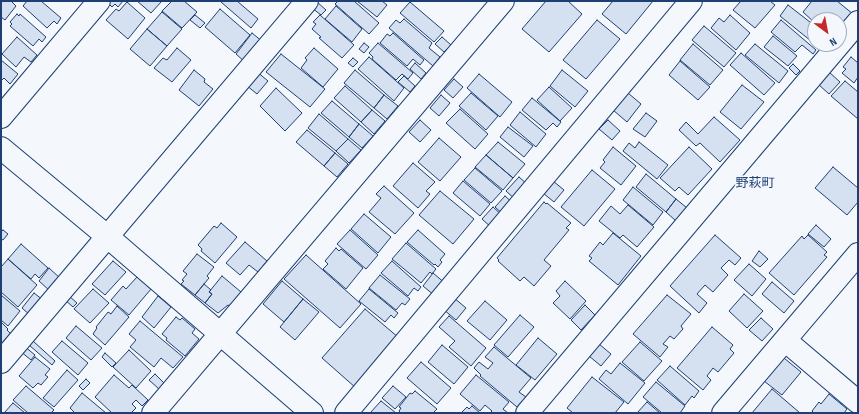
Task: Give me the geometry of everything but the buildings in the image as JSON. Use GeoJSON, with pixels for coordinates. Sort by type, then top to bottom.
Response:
{"type":"FeatureCollection","features":[{"type":"Feature","properties":{"kind":"street"},"geometry":{"type":"LineString","coordinates":[[1,117],[99,1]]}},
{"type":"Feature","properties":{"kind":"street"},"geometry":{"type":"LineString","coordinates":[[1,362],[307,1]]}},
{"type":"Feature","properties":{"kind":"street"},"geometry":{"type":"LineString","coordinates":[[153,413],[503,1]]}},
{"type":"Feature","properties":{"kind":"street"},"geometry":{"type":"LineString","coordinates":[[346,413],[691,1]]}},
{"type":"Feature","properties":{"kind":"street"},"geometry":{"type":"LineString","coordinates":[[527,413],[858,22]]}},
{"type":"Feature","properties":{"kind":"street"},"geometry":{"type":"LineString","coordinates":[[1,148],[108,237],[312,413]]}},
{"type":"Feature","properties":{"kind":"street"},"geometry":{"type":"LineString","coordinates":[[723,413],[786,341],[858,254]]}},
{"type":"Feature","properties":{"kind":"street"},"geometry":{"type":"LineString","coordinates":[[786,341],[858,402]]}},
{"type":"Feature","properties":{"kind":"district","name":"野萩町"},"geometry":{"type":"Point","coordinates":[755,184]}}]}
